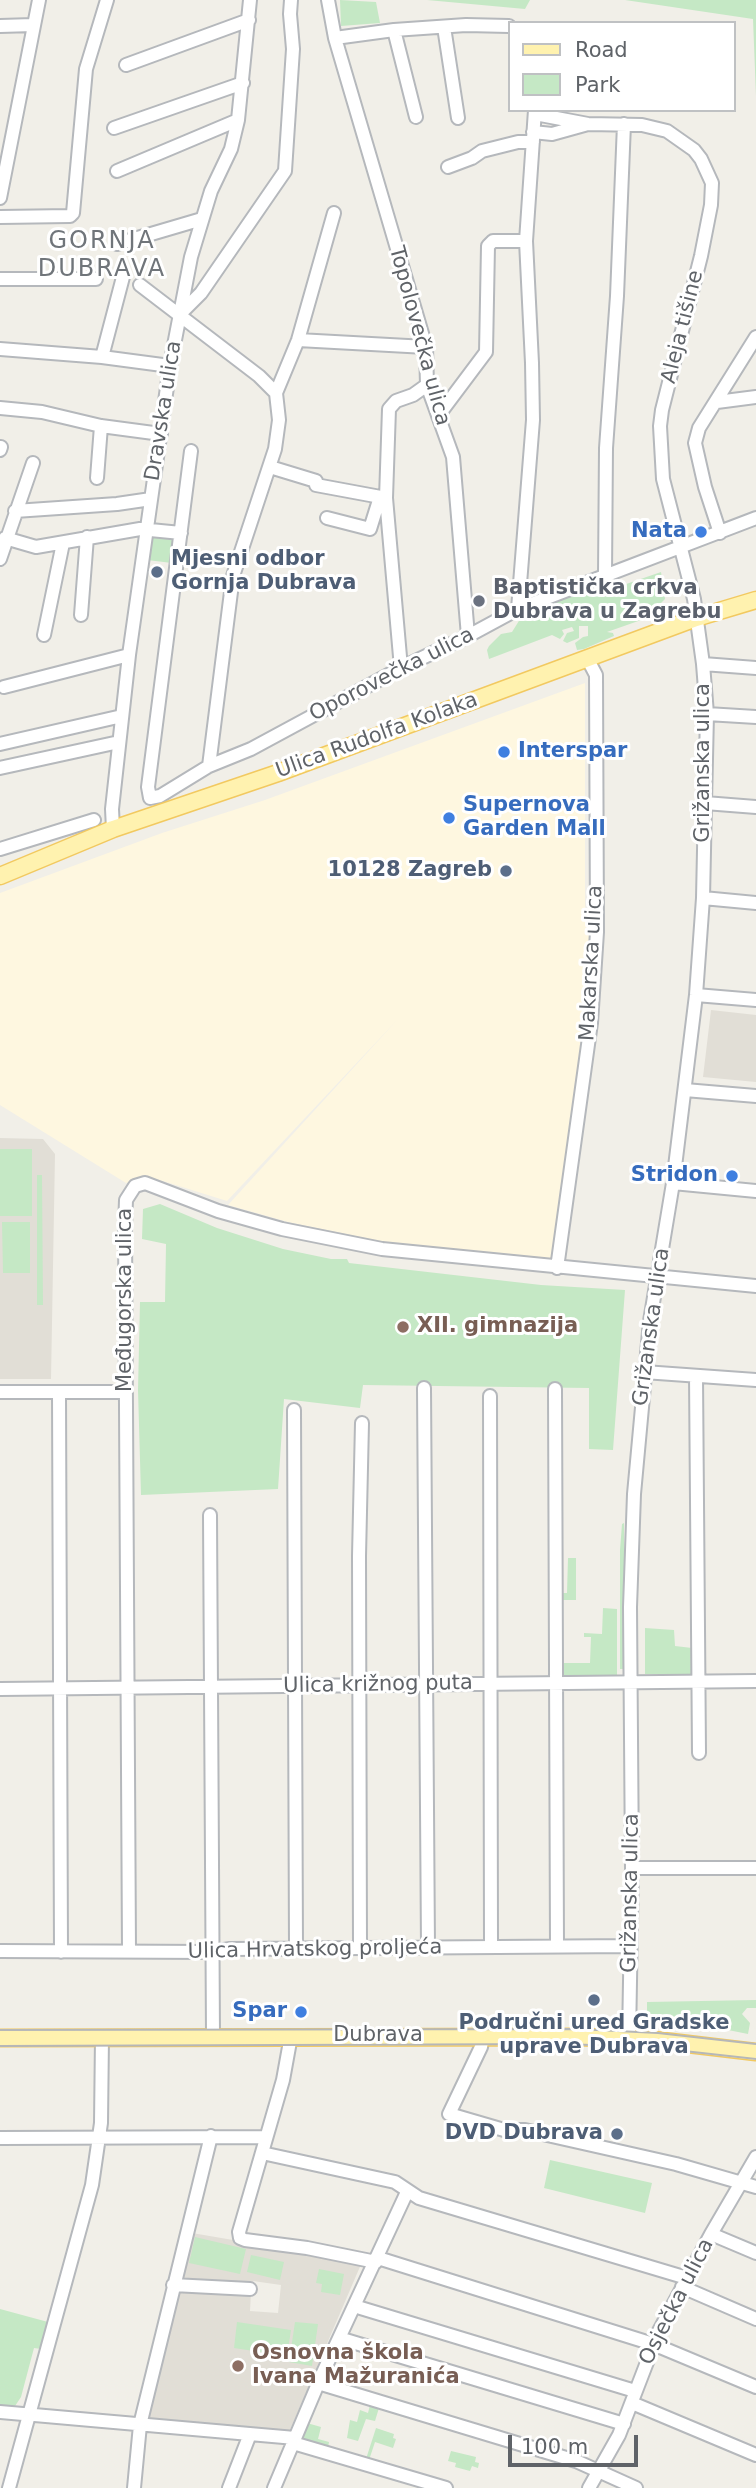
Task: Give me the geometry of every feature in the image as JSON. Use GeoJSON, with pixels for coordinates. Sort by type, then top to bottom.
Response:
{"type":"FeatureCollection","features":[{"type":"Feature","properties":{"kind":"main road","name":"Ulica Rudolfa Kolaka"},"geometry":{"type":"LineString","coordinates":[[0,876],[113,829],[285,770],[696,618],[756,600]]}},
{"type":"Feature","properties":{"kind":"main road","name":"Dubrava"},"geometry":{"type":"LineString","coordinates":[[0,2038],[629,2038],[756,2052]]}},
{"type":"Feature","properties":{"kind":"street"},"geometry":{"type":"LineString","coordinates":[[0,198],[39,0]]}},
{"type":"Feature","properties":{"kind":"street"},"geometry":{"type":"LineString","coordinates":[[0,217],[70,216],[73,213],[86,69],[107,0]]}},
{"type":"Feature","properties":{"kind":"street","name":"Dravska ulica"},"geometry":{"type":"LineString","coordinates":[[113,829],[112,815],[129,655],[170,366],[191,257],[211,191],[231,149],[238,120],[250,0]]}},
{"type":"Feature","properties":{"kind":"street"},"geometry":{"type":"LineString","coordinates":[[179,315],[201,293],[285,171],[293,48],[289,14],[291,0]]}},
{"type":"Feature","properties":{"kind":"street","name":"Topolovečka ulica"},"geometry":{"type":"LineString","coordinates":[[328,0],[335,38],[426,347],[428,385],[453,457],[468,636]]}},
{"type":"Feature","properties":{"kind":"street"},"geometry":{"type":"LineString","coordinates":[[126,65],[249,20]]}},
{"type":"Feature","properties":{"kind":"street"},"geometry":{"type":"LineString","coordinates":[[0,26],[33,26]]}},
{"type":"Feature","properties":{"kind":"street"},"geometry":{"type":"LineString","coordinates":[[335,38],[394,30],[508,26]]}},
{"type":"Feature","properties":{"kind":"street"},"geometry":{"type":"LineString","coordinates":[[444,27],[458,118]]}},
{"type":"Feature","properties":{"kind":"street"},"geometry":{"type":"LineString","coordinates":[[394,30],[416,117]]}},
{"type":"Feature","properties":{"kind":"street"},"geometry":{"type":"LineString","coordinates":[[114,128],[243,83]]}},
{"type":"Feature","properties":{"kind":"street"},"geometry":{"type":"LineString","coordinates":[[518,609],[533,420],[526,241],[535,112]]}},
{"type":"Feature","properties":{"kind":"street","name":"Aleja tišine"},"geometry":{"type":"LineString","coordinates":[[535,112],[588,124],[658,128],[676,136],[701,159],[712,183],[712,205],[660,426],[663,479],[682,547],[696,618]]}},
{"type":"Feature","properties":{"kind":"street"},"geometry":{"type":"LineString","coordinates":[[117,171],[238,120]]}},
{"type":"Feature","properties":{"kind":"street","name":"Aleja tišine"},"geometry":{"type":"LineString","coordinates":[[448,167],[472,158],[482,150],[588,124]]}},
{"type":"Feature","properties":{"kind":"street"},"geometry":{"type":"LineString","coordinates":[[605,575],[606,448],[617,296],[624,124]]}},
{"type":"Feature","properties":{"kind":"street"},"geometry":{"type":"LineString","coordinates":[[209,766],[233,576],[270,467],[279,420],[276,393],[298,340],[334,213]]}},
{"type":"Feature","properties":{"kind":"street"},"geometry":{"type":"LineString","coordinates":[[117,244],[202,219]]}},
{"type":"Feature","properties":{"kind":"street"},"geometry":{"type":"LineString","coordinates":[[438,416],[486,352],[488,246],[493,241],[526,241]]}},
{"type":"Feature","properties":{"kind":"street"},"geometry":{"type":"LineString","coordinates":[[102,357],[123,277]]}},
{"type":"Feature","properties":{"kind":"street"},"geometry":{"type":"LineString","coordinates":[[0,279],[96,279]]}},
{"type":"Feature","properties":{"kind":"street"},"geometry":{"type":"LineString","coordinates":[[140,285],[271,386],[276,393]]}},
{"type":"Feature","properties":{"kind":"street"},"geometry":{"type":"LineString","coordinates":[[298,340],[426,347]]}},
{"type":"Feature","properties":{"kind":"street"},"geometry":{"type":"LineString","coordinates":[[720,533],[705,487],[695,443],[699,428],[755,343]]}},
{"type":"Feature","properties":{"kind":"street"},"geometry":{"type":"LineString","coordinates":[[0,349],[102,357],[170,366]]}},
{"type":"Feature","properties":{"kind":"street"},"geometry":{"type":"LineString","coordinates":[[401,668],[383,498],[389,409],[396,401],[414,395],[428,385]]}},
{"type":"Feature","properties":{"kind":"street"},"geometry":{"type":"LineString","coordinates":[[717,401],[756,397]]}},
{"type":"Feature","properties":{"kind":"street"},"geometry":{"type":"LineString","coordinates":[[0,408],[42,412],[102,426],[160,434]]}},
{"type":"Feature","properties":{"kind":"street"},"geometry":{"type":"LineString","coordinates":[[97,478],[102,426]]}},
{"type":"Feature","properties":{"kind":"street"},"geometry":{"type":"LineString","coordinates":[[5,538],[36,547],[146,528],[181,533],[191,452]]}},
{"type":"Feature","properties":{"kind":"street"},"geometry":{"type":"LineString","coordinates":[[0,559],[33,463]]}},
{"type":"Feature","properties":{"kind":"street"},"geometry":{"type":"LineString","coordinates":[[270,467],[316,483],[383,498]]}},
{"type":"Feature","properties":{"kind":"street"},"geometry":{"type":"LineString","coordinates":[[327,518],[370,528],[383,498]]}},
{"type":"Feature","properties":{"kind":"street"},"geometry":{"type":"LineString","coordinates":[[15,511],[151,499]]}},
{"type":"Feature","properties":{"kind":"street","name":"Oporovečka ulica"},"geometry":{"type":"LineString","coordinates":[[181,533],[148,787],[150,798],[160,796],[209,766],[251,749],[518,609],[756,518]]}},
{"type":"Feature","properties":{"kind":"street"},"geometry":{"type":"LineString","coordinates":[[81,615],[87,537]]}},
{"type":"Feature","properties":{"kind":"street"},"geometry":{"type":"LineString","coordinates":[[44,635],[63,543]]}},
{"type":"Feature","properties":{"kind":"street","name":"Grižanska ulica"},"geometry":{"type":"LineString","coordinates":[[629,2038],[632,1536],[644,1372],[685,1090],[703,898],[707,714],[704,664],[696,618]]}},
{"type":"Feature","properties":{"kind":"street"},"geometry":{"type":"LineString","coordinates":[[4,687],[129,655]]}},
{"type":"Feature","properties":{"kind":"street","name":"Makarska ulica"},"geometry":{"type":"LineString","coordinates":[[557,1268],[591,1023],[597,932],[596,675],[587,658]]}},
{"type":"Feature","properties":{"kind":"street"},"geometry":{"type":"LineString","coordinates":[[704,664],[756,668]]}},
{"type":"Feature","properties":{"kind":"street"},"geometry":{"type":"LineString","coordinates":[[707,714],[756,717]]}},
{"type":"Feature","properties":{"kind":"street"},"geometry":{"type":"LineString","coordinates":[[0,744],[122,716]]}},
{"type":"Feature","properties":{"kind":"street"},"geometry":{"type":"LineString","coordinates":[[0,768],[119,742]]}},
{"type":"Feature","properties":{"kind":"street"},"geometry":{"type":"LineString","coordinates":[[705,803],[756,807]]}},
{"type":"Feature","properties":{"kind":"street"},"geometry":{"type":"LineString","coordinates":[[0,849],[94,820]]}},
{"type":"Feature","properties":{"kind":"street"},"geometry":{"type":"LineString","coordinates":[[703,898],[756,902]]}},
{"type":"Feature","properties":{"kind":"street"},"geometry":{"type":"LineString","coordinates":[[696,995],[756,1000]]}},
{"type":"Feature","properties":{"kind":"street"},"geometry":{"type":"LineString","coordinates":[[685,1090],[756,1096]]}},
{"type":"Feature","properties":{"kind":"street","name":"Međugorska ulica"},"geometry":{"type":"LineString","coordinates":[[129,1951],[125,1227],[127,1196],[138,1184],[145,1183],[218,1211],[282,1229],[382,1250],[756,1286]]}},
{"type":"Feature","properties":{"kind":"street"},"geometry":{"type":"LineString","coordinates":[[673,1184],[756,1191]]}},
{"type":"Feature","properties":{"kind":"street"},"geometry":{"type":"LineString","coordinates":[[644,1372],[756,1380]]}},
{"type":"Feature","properties":{"kind":"street"},"geometry":{"type":"LineString","coordinates":[[696,1376],[699,1753]]}},
{"type":"Feature","properties":{"kind":"street"},"geometry":{"type":"LineString","coordinates":[[424,1388],[428,1948]]}},
{"type":"Feature","properties":{"kind":"street"},"geometry":{"type":"LineString","coordinates":[[555,1389],[557,1946]]}},
{"type":"Feature","properties":{"kind":"street"},"geometry":{"type":"LineString","coordinates":[[0,1392],[125,1392]]}},
{"type":"Feature","properties":{"kind":"street"},"geometry":{"type":"LineString","coordinates":[[59,1393],[61,1952]]}},
{"type":"Feature","properties":{"kind":"street"},"geometry":{"type":"LineString","coordinates":[[490,1396],[491,1947]]}},
{"type":"Feature","properties":{"kind":"street"},"geometry":{"type":"LineString","coordinates":[[294,1410],[296,1949]]}},
{"type":"Feature","properties":{"kind":"street"},"geometry":{"type":"LineString","coordinates":[[360,1948],[359,1556],[362,1423]]}},
{"type":"Feature","properties":{"kind":"street"},"geometry":{"type":"LineString","coordinates":[[210,1516],[213,2036]]}},
{"type":"Feature","properties":{"kind":"street","name":"Ulica križnog puta"},"geometry":{"type":"LineString","coordinates":[[0,1689],[756,1681]]}},
{"type":"Feature","properties":{"kind":"street"},"geometry":{"type":"LineString","coordinates":[[632,1868],[756,1868]]}},
{"type":"Feature","properties":{"kind":"street","name":"Ulica Hrvatskog proljeća"},"geometry":{"type":"LineString","coordinates":[[0,1951],[212,1952],[230,1949],[631,1946]]}},
{"type":"Feature","properties":{"kind":"street"},"geometry":{"type":"LineString","coordinates":[[9,2488],[86,2210],[99,2138],[102,2036]]}},
{"type":"Feature","properties":{"kind":"street"},"geometry":{"type":"LineString","coordinates":[[291,2036],[285,2073],[239,2232],[240,2238],[377,2260],[653,2344],[756,2387]]}},
{"type":"Feature","properties":{"kind":"street"},"geometry":{"type":"LineString","coordinates":[[482,2036],[481,2047],[449,2114],[503,2130],[525,2130],[742,2181],[756,2187]]}},
{"type":"Feature","properties":{"kind":"street"},"geometry":{"type":"LineString","coordinates":[[134,2488],[140,2425],[211,2136]]}},
{"type":"Feature","properties":{"kind":"street"},"geometry":{"type":"LineString","coordinates":[[0,2138],[267,2137]]}},
{"type":"Feature","properties":{"kind":"street"},"geometry":{"type":"LineString","coordinates":[[262,2153],[394,2182],[419,2198],[685,2282],[756,2319]]}},
{"type":"Feature","properties":{"kind":"street","name":"Osječka ulica"},"geometry":{"type":"LineString","coordinates":[[589,2488],[624,2424],[653,2344],[711,2234],[756,2157]]}},
{"type":"Feature","properties":{"kind":"street"},"geometry":{"type":"LineString","coordinates":[[274,2488],[318,2383],[407,2192]]}},
{"type":"Feature","properties":{"kind":"street"},"geometry":{"type":"LineString","coordinates":[[711,2234],[756,2253]]}},
{"type":"Feature","properties":{"kind":"street"},"geometry":{"type":"LineString","coordinates":[[173,2285],[250,2290]]}},
{"type":"Feature","properties":{"kind":"street"},"geometry":{"type":"LineString","coordinates":[[354,2306],[634,2397],[756,2455]]}},
{"type":"Feature","properties":{"kind":"street"},"geometry":{"type":"LineString","coordinates":[[339,2338],[624,2424]]}},
{"type":"Feature","properties":{"kind":"street"},"geometry":{"type":"LineString","coordinates":[[318,2383],[576,2461],[636,2488]]}},
{"type":"Feature","properties":{"kind":"street"},"geometry":{"type":"LineString","coordinates":[[0,2412],[294,2440],[446,2488]]}},
{"type":"Feature","properties":{"kind":"street"},"geometry":{"type":"LineString","coordinates":[[229,2488],[250,2434]]}},
{"type":"Feature","properties":{"kind":"shaded area"},"geometry":{"type":"Polygon","coordinates":[[[585,683],[585,920],[595,921],[591,996],[551,1261],[384,1242],[288,1222],[228,1205],[398,1019],[227,1201],[163,1181],[143,1178],[126,1183],[0,1105],[0,893],[585,683]]]}},
{"type":"Feature","properties":{"kind":"shaded area"},"geometry":{"type":"Polygon","coordinates":[[[711,1010],[756,1015],[756,1082],[703,1077],[711,1010]]]}},
{"type":"Feature","properties":{"kind":"shaded area"},"geometry":{"type":"Polygon","coordinates":[[[0,1138],[43,1139],[55,1154],[51,1379],[0,1379],[0,1138]]]}},
{"type":"Feature","properties":{"kind":"shaded area","name":"Osnovna škola Ivana Mažuranića"},"geometry":{"type":"Polygon","coordinates":[[[192,2233],[362,2262],[289,2432],[146,2419],[178,2289],[251,2292],[250,2311],[278,2313],[281,2285],[253,2281],[251,2287],[180,2281],[192,2233]]]}},
{"type":"Feature","properties":{"kind":"green space"},"geometry":{"type":"Polygon","coordinates":[[[340,0],[376,2],[380,23],[341,26],[340,0]]]}},
{"type":"Feature","properties":{"kind":"green space"},"geometry":{"type":"Polygon","coordinates":[[[427,0],[530,0],[525,9],[427,0]]]}},
{"type":"Feature","properties":{"kind":"green space"},"geometry":{"type":"Polygon","coordinates":[[[625,0],[756,0],[756,96],[753,19],[625,0]]]}},
{"type":"Feature","properties":{"kind":"green space"},"geometry":{"type":"Polygon","coordinates":[[[150,534],[175,537],[172,563],[147,560],[150,534]]]}},
{"type":"Feature","properties":{"kind":"green space"},"geometry":{"type":"Polygon","coordinates":[[[661,572],[665,599],[657,607],[664,612],[607,632],[613,633],[614,636],[584,649],[577,650],[575,643],[588,636],[588,626],[579,626],[579,638],[567,643],[563,641],[567,633],[574,631],[572,627],[562,630],[564,634],[560,639],[552,635],[489,659],[489,646],[501,634],[512,632],[522,616],[559,598],[584,591],[606,591],[661,572]]]}},
{"type":"Feature","properties":{"kind":"green space"},"geometry":{"type":"Polygon","coordinates":[[[0,1149],[32,1149],[32,1216],[0,1216],[0,1149]]]}},
{"type":"Feature","properties":{"kind":"green space"},"geometry":{"type":"Polygon","coordinates":[[[37,1175],[42,1175],[43,1305],[37,1305],[37,1175]]]}},
{"type":"Feature","properties":{"kind":"green space"},"geometry":{"type":"Polygon","coordinates":[[[160,1204],[217,1228],[283,1249],[331,1259],[347,1259],[349,1263],[541,1285],[625,1290],[613,1450],[589,1449],[589,1388],[363,1385],[360,1408],[284,1399],[278,1489],[141,1495],[138,1390],[140,1302],[165,1302],[166,1244],[142,1239],[143,1209],[160,1204]]]}},
{"type":"Feature","properties":{"kind":"green space"},"geometry":{"type":"Polygon","coordinates":[[[2,1222],[30,1222],[30,1273],[3,1273],[2,1222]]]}},
{"type":"Feature","properties":{"kind":"green space"},"geometry":{"type":"Polygon","coordinates":[[[624,1523],[624,1669],[620,1669],[620,1550],[624,1523]]]}},
{"type":"Feature","properties":{"kind":"green space"},"geometry":{"type":"Polygon","coordinates":[[[568,1558],[576,1558],[576,1600],[562,1600],[562,1593],[567,1593],[568,1558]]]}},
{"type":"Feature","properties":{"kind":"green space"},"geometry":{"type":"Polygon","coordinates":[[[603,1608],[617,1609],[617,1677],[565,1676],[562,1663],[590,1663],[591,1637],[584,1637],[584,1633],[602,1634],[603,1608]]]}},
{"type":"Feature","properties":{"kind":"green space"},"geometry":{"type":"Polygon","coordinates":[[[645,1628],[674,1630],[675,1646],[692,1648],[694,1674],[645,1674],[645,1628]]]}},
{"type":"Feature","properties":{"kind":"green space"},"geometry":{"type":"Polygon","coordinates":[[[756,2000],[756,2008],[747,2008],[742,2014],[750,2023],[748,2034],[708,2026],[652,2021],[647,2017],[647,2002],[756,2000]]]}},
{"type":"Feature","properties":{"kind":"green space"},"geometry":{"type":"Polygon","coordinates":[[[550,2160],[652,2183],[645,2213],[544,2188],[550,2160]]]}},
{"type":"Feature","properties":{"kind":"green space"},"geometry":{"type":"Polygon","coordinates":[[[195,2237],[246,2249],[240,2274],[189,2263],[195,2237]]]}},
{"type":"Feature","properties":{"kind":"green space"},"geometry":{"type":"Polygon","coordinates":[[[251,2255],[284,2262],[280,2280],[247,2272],[251,2255]]]}},
{"type":"Feature","properties":{"kind":"green space"},"geometry":{"type":"Polygon","coordinates":[[[319,2269],[344,2274],[340,2295],[321,2292],[322,2284],[316,2283],[319,2269]]]}},
{"type":"Feature","properties":{"kind":"green space"},"geometry":{"type":"Polygon","coordinates":[[[0,2309],[48,2322],[41,2349],[34,2348],[21,2397],[15,2406],[0,2405],[0,2309]]]}},
{"type":"Feature","properties":{"kind":"green space"},"geometry":{"type":"Polygon","coordinates":[[[237,2322],[291,2330],[287,2356],[234,2348],[237,2322]]]}},
{"type":"Feature","properties":{"kind":"green space"},"geometry":{"type":"Polygon","coordinates":[[[295,2322],[318,2324],[312,2366],[289,2362],[295,2322]]]}},
{"type":"Feature","properties":{"kind":"green space"},"geometry":{"type":"Polygon","coordinates":[[[370,2405],[379,2408],[375,2421],[366,2419],[358,2441],[347,2438],[350,2420],[357,2422],[360,2410],[368,2413],[370,2405]]]}},
{"type":"Feature","properties":{"kind":"green space"},"geometry":{"type":"Polygon","coordinates":[[[307,2423],[321,2427],[318,2439],[329,2442],[328,2448],[301,2440],[307,2423]]]}},
{"type":"Feature","properties":{"kind":"green space"},"geometry":{"type":"Polygon","coordinates":[[[376,2428],[394,2434],[393,2438],[396,2439],[393,2448],[375,2442],[369,2460],[366,2459],[376,2428]]]}},
{"type":"Feature","properties":{"kind":"green space"},"geometry":{"type":"Polygon","coordinates":[[[451,2451],[476,2457],[478,2468],[472,2466],[470,2471],[455,2467],[456,2463],[448,2461],[451,2451]]]}},
{"type":"Feature","properties":{"kind":"tram line"},"geometry":{"type":"LineString","coordinates":[[0,2030],[576,2029],[658,2033],[756,2044]]}},
{"type":"Feature","properties":{"kind":"tram line"},"geometry":{"type":"LineString","coordinates":[[0,2046],[563,2044],[648,2047],[756,2059]]}},
{"type":"Feature","properties":{"kind":"place","name":"Nata"},"geometry":{"type":"Point","coordinates":[701,532]}},
{"type":"Feature","properties":{"kind":"place","name":"Mjesni odbor Gornja Dubrava"},"geometry":{"type":"Point","coordinates":[157,572]}},
{"type":"Feature","properties":{"kind":"place","name":"Baptistička crkva Dubrava u Zagrebu"},"geometry":{"type":"Point","coordinates":[479,601]}},
{"type":"Feature","properties":{"kind":"place","name":"Interspar"},"geometry":{"type":"Point","coordinates":[504,752]}},
{"type":"Feature","properties":{"kind":"place","name":"Supernova Garden Mall"},"geometry":{"type":"Point","coordinates":[449,818]}},
{"type":"Feature","properties":{"kind":"place","name":"10128 Zagreb"},"geometry":{"type":"Point","coordinates":[506,871]}},
{"type":"Feature","properties":{"kind":"place","name":"Stridon"},"geometry":{"type":"Point","coordinates":[732,1176]}},
{"type":"Feature","properties":{"kind":"place","name":"XII. gimnazija"},"geometry":{"type":"Point","coordinates":[403,1327]}},
{"type":"Feature","properties":{"kind":"place","name":"Područni ured Gradske uprave Dubrava"},"geometry":{"type":"Point","coordinates":[594,2000]}},
{"type":"Feature","properties":{"kind":"place","name":"Spar"},"geometry":{"type":"Point","coordinates":[301,2012]}},
{"type":"Feature","properties":{"kind":"place","name":"DVD Dubrava"},"geometry":{"type":"Point","coordinates":[617,2134]}},
{"type":"Feature","properties":{"kind":"place","name":"Osnovna škola Ivana Mažuranića"},"geometry":{"type":"Point","coordinates":[238,2366]}},
{"type":"Feature","properties":{"kind":"district","name":"GORNJA DUBRAVA"},"geometry":{"type":"Point","coordinates":[102,256]}}]}
